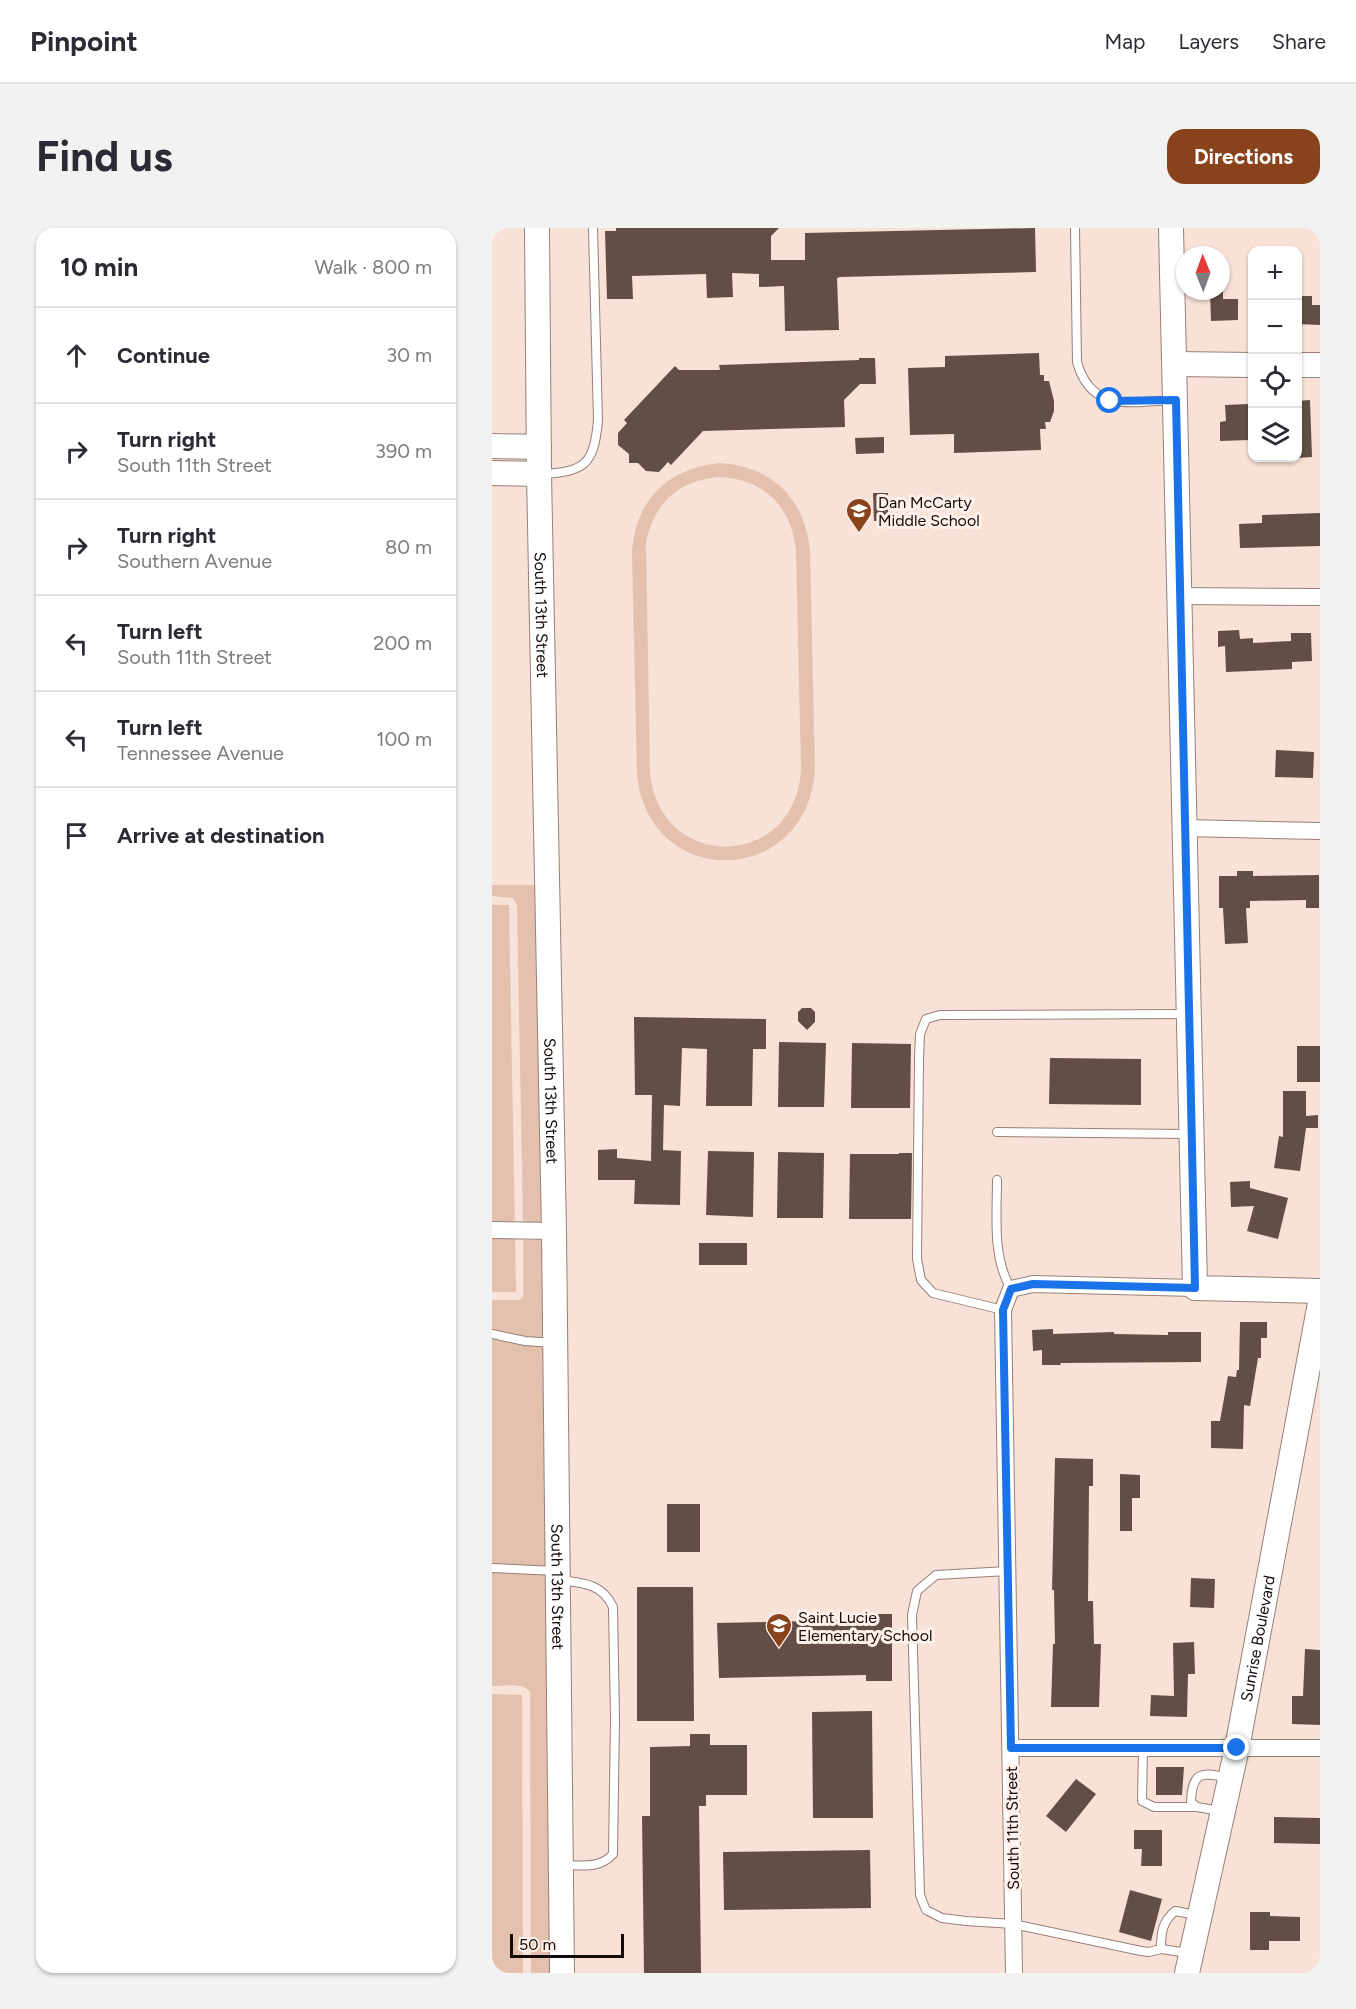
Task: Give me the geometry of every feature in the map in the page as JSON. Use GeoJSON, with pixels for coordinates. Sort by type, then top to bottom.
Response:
{"type":"FeatureCollection","features":[{"type":"Feature","properties":{"kind":"street","name":"South 13th Street"},"geometry":{"type":"LineString","coordinates":[[537,228],[539,474],[554,1232],[562,1973]]}},
{"type":"Feature","properties":{"kind":"street"},"geometry":{"type":"LineString","coordinates":[[1171,228],[1195,1288]]}},
{"type":"Feature","properties":{"kind":"street"},"geometry":{"type":"LineString","coordinates":[[1175,364],[1248,365]]}},
{"type":"Feature","properties":{"kind":"street"},"geometry":{"type":"LineString","coordinates":[[1302,365],[1320,365]]}},
{"type":"Feature","properties":{"kind":"street"},"geometry":{"type":"LineString","coordinates":[[492,446],[539,447]]}},
{"type":"Feature","properties":{"kind":"street"},"geometry":{"type":"LineString","coordinates":[[492,473],[539,474]]}},
{"type":"Feature","properties":{"kind":"street"},"geometry":{"type":"LineString","coordinates":[[1180,596],[1320,597]]}},
{"type":"Feature","properties":{"kind":"street"},"geometry":{"type":"LineString","coordinates":[[1185,828],[1320,831]]}},
{"type":"Feature","properties":{"kind":"street"},"geometry":{"type":"LineString","coordinates":[[492,1230],[554,1232]]}},
{"type":"Feature","properties":{"kind":"street"},"geometry":{"type":"LineString","coordinates":[[1011,1289],[1033,1284],[1320,1291]]}},
{"type":"Feature","properties":{"kind":"street","name":"South 11th Street"},"geometry":{"type":"LineString","coordinates":[[1011,1289],[1003,1310],[1014,1973]]}},
{"type":"Feature","properties":{"kind":"street","name":"Sunrise Boulevard"},"geometry":{"type":"LineString","coordinates":[[1189,1963],[1237,1748],[1320,1303]]}},
{"type":"Feature","properties":{"kind":"street"},"geometry":{"type":"LineString","coordinates":[[1011,1748],[1320,1748]]}},
{"type":"Feature","properties":{"kind":"lane"},"geometry":{"type":"LineString","coordinates":[[539,474],[564,473],[579,467],[593,453],[596,444],[598,420],[593,228]]}},
{"type":"Feature","properties":{"kind":"lane"},"geometry":{"type":"LineString","coordinates":[[1075,228],[1077,362],[1081,377],[1092,391],[1110,401],[1176,400]]}},
{"type":"Feature","properties":{"kind":"lane"},"geometry":{"type":"LineString","coordinates":[[1003,1310],[933,1293],[921,1280],[917,1258],[919,1058],[920,1034],[926,1019],[940,1015],[1189,1014]]}},
{"type":"Feature","properties":{"kind":"lane"},"geometry":{"type":"LineString","coordinates":[[997,1132],[1192,1134]]}},
{"type":"Feature","properties":{"kind":"lane"},"geometry":{"type":"LineString","coordinates":[[997,1180],[999,1259],[1005,1279],[1011,1289]]}},
{"type":"Feature","properties":{"kind":"lane"},"geometry":{"type":"LineString","coordinates":[[492,1334],[525,1341],[555,1343]]}},
{"type":"Feature","properties":{"kind":"lane"},"geometry":{"type":"LineString","coordinates":[[492,1568],[558,1576],[587,1583],[600,1589],[609,1597],[613,1607],[615,1718],[613,1854],[608,1860],[598,1865],[561,1865]]}},
{"type":"Feature","properties":{"kind":"lane"},"geometry":{"type":"LineString","coordinates":[[1008,1572],[936,1575],[917,1591],[912,1615],[920,1895],[926,1910],[942,1918],[1013,1924],[1141,1951],[1161,1949],[1189,1963]]}},
{"type":"Feature","properties":{"kind":"lane"},"geometry":{"type":"LineString","coordinates":[[1143,1748],[1142,1801],[1154,1807],[1197,1808],[1222,1812]]}},
{"type":"Feature","properties":{"kind":"lane"},"geometry":{"type":"LineString","coordinates":[[1197,1808],[1191,1802],[1196,1777],[1212,1774],[1230,1778]]}},
{"type":"Feature","properties":{"kind":"lane"},"geometry":{"type":"LineString","coordinates":[[1161,1949],[1162,1929],[1169,1916],[1175,1911],[1199,1916]]}},
{"type":"Feature","properties":{"kind":"shaded area"},"geometry":{"type":"Polygon","coordinates":[[[719,463],[738,465],[769,478],[782,488],[801,514],[810,550],[815,770],[806,809],[786,837],[758,854],[728,860],[696,856],[669,840],[648,813],[637,775],[632,554],[634,535],[639,518],[657,491],[669,480],[700,466],[719,463]],[[719,477],[704,479],[680,489],[662,505],[655,516],[646,542],[650,774],[659,806],[677,829],[701,843],[727,847],[753,841],[776,827],[793,803],[801,770],[796,550],[793,534],[788,520],[773,498],[762,489],[735,479],[719,477]]]}},
{"type":"Feature","properties":{"kind":"shaded area"},"geometry":{"type":"Polygon","coordinates":[[[492,885],[539,885],[546,1222],[523,1222],[517,905],[513,898],[492,896],[492,885]]]}},
{"type":"Feature","properties":{"kind":"shaded area"},"geometry":{"type":"Polygon","coordinates":[[[492,905],[509,905],[516,1292],[492,1292],[492,905]]]}},
{"type":"Feature","properties":{"kind":"shaded area"},"geometry":{"type":"Polygon","coordinates":[[[523,1240],[546,1240],[554,1973],[531,1973],[530,1692],[518,1686],[492,1686],[492,1300],[519,1300],[523,1297],[523,1240]]]}},
{"type":"Feature","properties":{"kind":"shaded area"},"geometry":{"type":"Polygon","coordinates":[[[492,1694],[522,1695],[523,1973],[492,1973],[492,1694]]]}},
{"type":"Feature","properties":{"kind":"building"},"geometry":{"type":"Polygon","coordinates":[[[616,228],[779,228],[771,236],[771,260],[805,260],[805,233],[1035,228],[1036,272],[840,277],[837,278],[839,330],[785,331],[784,286],[759,287],[759,274],[732,273],[733,297],[707,298],[706,274],[632,276],[633,299],[607,299],[605,231],[616,231],[616,228]]]}},
{"type":"Feature","properties":{"kind":"building"},"geometry":{"type":"Polygon","coordinates":[[[1302,296],[1312,296],[1312,305],[1320,305],[1320,325],[1302,324],[1302,296]]]}},
{"type":"Feature","properties":{"kind":"building"},"geometry":{"type":"Polygon","coordinates":[[[1238,299],[1238,320],[1211,321],[1210,300],[1238,299]]]}},
{"type":"Feature","properties":{"kind":"building"},"geometry":{"type":"Polygon","coordinates":[[[1039,353],[1040,375],[1044,375],[1044,381],[1049,381],[1054,401],[1054,411],[1050,422],[1045,422],[1046,429],[1040,429],[1041,450],[954,453],[954,434],[910,435],[908,368],[945,367],[945,356],[1039,353]]]}},
{"type":"Feature","properties":{"kind":"building"},"geometry":{"type":"Polygon","coordinates":[[[859,358],[875,358],[876,384],[860,384],[844,400],[845,427],[703,431],[671,465],[668,462],[659,472],[646,471],[638,463],[629,463],[629,454],[618,445],[618,433],[627,423],[624,420],[675,366],[679,370],[720,370],[719,365],[859,360],[859,358]]]}},
{"type":"Feature","properties":{"kind":"building"},"geometry":{"type":"Polygon","coordinates":[[[1310,400],[1312,457],[1302,458],[1302,401],[1310,400]]]}},
{"type":"Feature","properties":{"kind":"building"},"geometry":{"type":"Polygon","coordinates":[[[1248,404],[1248,440],[1220,441],[1220,422],[1226,421],[1225,405],[1248,404]]]}},
{"type":"Feature","properties":{"kind":"building"},"geometry":{"type":"Polygon","coordinates":[[[884,437],[884,453],[856,454],[855,438],[884,437]]]}},
{"type":"Feature","properties":{"kind":"building"},"geometry":{"type":"Polygon","coordinates":[[[873,493],[888,493],[888,520],[874,521],[873,493]]]}},
{"type":"Feature","properties":{"kind":"building"},"geometry":{"type":"Polygon","coordinates":[[[1320,513],[1320,546],[1240,548],[1239,524],[1262,523],[1262,515],[1320,513]]]}},
{"type":"Feature","properties":{"kind":"building"},"geometry":{"type":"Polygon","coordinates":[[[1239,630],[1240,639],[1253,638],[1253,643],[1291,641],[1291,633],[1311,633],[1312,661],[1292,662],[1292,669],[1226,672],[1225,646],[1218,647],[1218,631],[1239,630]]]}},
{"type":"Feature","properties":{"kind":"building"},"geometry":{"type":"Polygon","coordinates":[[[1276,750],[1314,752],[1313,778],[1275,777],[1276,750]]]}},
{"type":"Feature","properties":{"kind":"building"},"geometry":{"type":"Polygon","coordinates":[[[1237,871],[1253,871],[1253,876],[1319,875],[1319,908],[1306,908],[1306,900],[1250,901],[1250,908],[1246,908],[1248,943],[1225,944],[1223,908],[1219,908],[1219,876],[1237,876],[1237,871]]]}},
{"type":"Feature","properties":{"kind":"building"},"geometry":{"type":"Polygon","coordinates":[[[802,1008],[811,1008],[815,1012],[815,1022],[807,1030],[798,1021],[798,1012],[802,1008]]]}},
{"type":"Feature","properties":{"kind":"building"},"geometry":{"type":"Polygon","coordinates":[[[634,1017],[766,1019],[766,1049],[753,1049],[752,1106],[706,1106],[707,1049],[682,1048],[680,1106],[664,1105],[663,1150],[681,1151],[680,1205],[634,1204],[635,1180],[598,1180],[598,1150],[617,1149],[617,1158],[651,1161],[652,1095],[635,1095],[634,1017]]]}},
{"type":"Feature","properties":{"kind":"building"},"geometry":{"type":"Polygon","coordinates":[[[779,1042],[826,1043],[824,1107],[778,1107],[779,1042]]]}},
{"type":"Feature","properties":{"kind":"building"},"geometry":{"type":"Polygon","coordinates":[[[852,1043],[911,1044],[910,1108],[851,1108],[852,1043]]]}},
{"type":"Feature","properties":{"kind":"building"},"geometry":{"type":"Polygon","coordinates":[[[1297,1046],[1320,1046],[1320,1082],[1297,1082],[1297,1046]]]}},
{"type":"Feature","properties":{"kind":"building"},"geometry":{"type":"Polygon","coordinates":[[[1050,1058],[1141,1059],[1141,1105],[1049,1104],[1050,1058]]]}},
{"type":"Feature","properties":{"kind":"building"},"geometry":{"type":"Polygon","coordinates":[[[1283,1091],[1306,1091],[1306,1116],[1318,1115],[1318,1128],[1306,1128],[1300,1171],[1274,1168],[1279,1136],[1283,1137],[1283,1091]]]}},
{"type":"Feature","properties":{"kind":"building"},"geometry":{"type":"Polygon","coordinates":[[[708,1151],[754,1152],[753,1217],[706,1215],[708,1151]]]}},
{"type":"Feature","properties":{"kind":"building"},"geometry":{"type":"Polygon","coordinates":[[[778,1152],[824,1153],[823,1218],[777,1218],[778,1152]]]}},
{"type":"Feature","properties":{"kind":"building"},"geometry":{"type":"Polygon","coordinates":[[[912,1153],[911,1219],[849,1219],[850,1154],[912,1153]]]}},
{"type":"Feature","properties":{"kind":"building"},"geometry":{"type":"Polygon","coordinates":[[[1250,1181],[1250,1188],[1288,1198],[1278,1239],[1247,1231],[1254,1206],[1231,1207],[1230,1182],[1250,1181]]]}},
{"type":"Feature","properties":{"kind":"building"},"geometry":{"type":"Polygon","coordinates":[[[699,1243],[747,1243],[747,1265],[699,1265],[699,1243]]]}},
{"type":"Feature","properties":{"kind":"building"},"geometry":{"type":"Polygon","coordinates":[[[1240,1322],[1267,1322],[1267,1338],[1261,1338],[1261,1358],[1258,1358],[1250,1406],[1244,1405],[1243,1449],[1211,1448],[1211,1421],[1220,1421],[1228,1376],[1236,1377],[1237,1370],[1239,1370],[1240,1322]]]}},
{"type":"Feature","properties":{"kind":"building"},"geometry":{"type":"Polygon","coordinates":[[[1053,1329],[1053,1334],[1114,1332],[1114,1334],[1168,1335],[1168,1332],[1201,1332],[1201,1362],[1042,1365],[1042,1350],[1033,1351],[1032,1330],[1053,1329]]]}},
{"type":"Feature","properties":{"kind":"building"},"geometry":{"type":"Polygon","coordinates":[[[1055,1458],[1093,1459],[1093,1486],[1089,1486],[1088,1601],[1093,1601],[1094,1644],[1101,1644],[1099,1707],[1051,1707],[1053,1644],[1055,1644],[1054,1590],[1052,1590],[1055,1458]]]}},
{"type":"Feature","properties":{"kind":"building"},"geometry":{"type":"Polygon","coordinates":[[[1120,1474],[1140,1475],[1140,1498],[1132,1498],[1132,1531],[1120,1531],[1120,1474]]]}},
{"type":"Feature","properties":{"kind":"building"},"geometry":{"type":"Polygon","coordinates":[[[667,1504],[700,1504],[700,1552],[667,1552],[667,1504]]]}},
{"type":"Feature","properties":{"kind":"building"},"geometry":{"type":"Polygon","coordinates":[[[1191,1578],[1215,1579],[1214,1608],[1190,1607],[1191,1578]]]}},
{"type":"Feature","properties":{"kind":"building"},"geometry":{"type":"Polygon","coordinates":[[[637,1587],[693,1587],[694,1721],[637,1721],[637,1587]]]}},
{"type":"Feature","properties":{"kind":"building"},"geometry":{"type":"Polygon","coordinates":[[[866,1614],[892,1614],[892,1681],[866,1681],[866,1675],[719,1678],[717,1623],[866,1620],[866,1614]]]}},
{"type":"Feature","properties":{"kind":"building"},"geometry":{"type":"Polygon","coordinates":[[[1194,1642],[1195,1674],[1188,1674],[1187,1717],[1150,1716],[1151,1695],[1174,1696],[1173,1643],[1194,1642]]]}},
{"type":"Feature","properties":{"kind":"building"},"geometry":{"type":"Polygon","coordinates":[[[1305,1649],[1320,1650],[1320,1725],[1292,1724],[1292,1696],[1303,1696],[1305,1649]]]}},
{"type":"Feature","properties":{"kind":"building"},"geometry":{"type":"Polygon","coordinates":[[[872,1711],[873,1818],[813,1818],[812,1712],[872,1711]]]}},
{"type":"Feature","properties":{"kind":"building"},"geometry":{"type":"Polygon","coordinates":[[[690,1734],[710,1734],[710,1745],[747,1745],[747,1795],[706,1795],[706,1806],[699,1806],[701,1973],[644,1973],[642,1816],[650,1816],[650,1747],[690,1746],[690,1734]]]}},
{"type":"Feature","properties":{"kind":"building"},"geometry":{"type":"Polygon","coordinates":[[[1156,1767],[1184,1767],[1182,1795],[1156,1795],[1156,1767]]]}},
{"type":"Feature","properties":{"kind":"building"},"geometry":{"type":"Polygon","coordinates":[[[1076,1779],[1096,1794],[1066,1832],[1046,1816],[1076,1779]]]}},
{"type":"Feature","properties":{"kind":"building"},"geometry":{"type":"Polygon","coordinates":[[[1274,1817],[1320,1818],[1320,1844],[1274,1843],[1274,1817]]]}},
{"type":"Feature","properties":{"kind":"building"},"geometry":{"type":"Polygon","coordinates":[[[1134,1830],[1162,1830],[1162,1866],[1141,1866],[1142,1849],[1134,1849],[1134,1830]]]}},
{"type":"Feature","properties":{"kind":"building"},"geometry":{"type":"Polygon","coordinates":[[[870,1850],[871,1908],[724,1910],[723,1852],[870,1850]]]}},
{"type":"Feature","properties":{"kind":"building"},"geometry":{"type":"Polygon","coordinates":[[[1130,1890],[1162,1899],[1151,1941],[1119,1932],[1130,1890]]]}},
{"type":"Feature","properties":{"kind":"building"},"geometry":{"type":"Polygon","coordinates":[[[1250,1912],[1270,1912],[1270,1916],[1300,1917],[1300,1941],[1269,1941],[1269,1950],[1250,1950],[1250,1912]]]}},
{"type":"Feature","properties":{"kind":"place","name":"Dan McCarty Middle School"},"geometry":{"type":"Point","coordinates":[859,534]}},
{"type":"Feature","properties":{"kind":"place","name":"Saint Lucie Elementary School"},"geometry":{"type":"Point","coordinates":[779,1649]}},
{"type":"Feature","properties":{"kind":"route"},"geometry":{"type":"LineString","coordinates":[[1110,401],[1176,400],[1195,1288],[1033,1284],[1011,1289],[1003,1310],[1011,1748],[1237,1748]]}}]}
